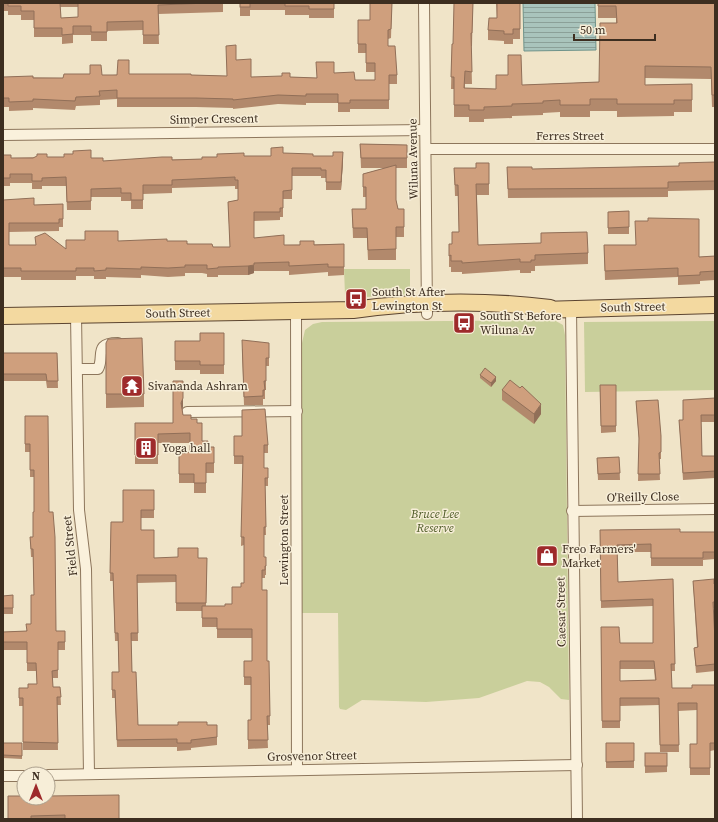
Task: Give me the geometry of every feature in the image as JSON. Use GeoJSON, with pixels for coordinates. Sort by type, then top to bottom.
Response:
{"type":"FeatureCollection","features":[{"type":"Feature","properties":{"kind":"main road","name":"South Street"},"geometry":{"type":"LineString","coordinates":[[3,316],[353,310],[386,305],[428,309],[509,303],[550,308],[715,305]]}},
{"type":"Feature","properties":{"kind":"street","name":"Wiluna Avenue"},"geometry":{"type":"LineString","coordinates":[[424,3],[428,309]]}},
{"type":"Feature","properties":{"kind":"street","name":"Simper Crescent"},"geometry":{"type":"LineString","coordinates":[[3,135],[425,130]]}},
{"type":"Feature","properties":{"kind":"street","name":"Ferres Street"},"geometry":{"type":"LineString","coordinates":[[426,149],[715,149]]}},
{"type":"Feature","properties":{"kind":"street","name":"Caesar Street"},"geometry":{"type":"LineString","coordinates":[[571,308],[572,512],[577,819]]}},
{"type":"Feature","properties":{"kind":"street","name":"Lewington Street"},"geometry":{"type":"LineString","coordinates":[[296,311],[297,770]]}},
{"type":"Feature","properties":{"kind":"street","name":"Field Street"},"geometry":{"type":"LineString","coordinates":[[76,315],[79,510],[86,570],[89,774]]}},
{"type":"Feature","properties":{"kind":"street"},"geometry":{"type":"LineString","coordinates":[[77,369],[98,369],[99,354],[102,348],[109,344],[127,344]]}},
{"type":"Feature","properties":{"kind":"street"},"geometry":{"type":"LineString","coordinates":[[187,412],[297,411]]}},
{"type":"Feature","properties":{"kind":"street","name":"O'Reilly Close"},"geometry":{"type":"LineString","coordinates":[[572,512],[715,509]]}},
{"type":"Feature","properties":{"kind":"street","name":"Grosvenor Street"},"geometry":{"type":"LineString","coordinates":[[56,775],[577,765]]}},
{"type":"Feature","properties":{"kind":"street"},"geometry":{"type":"LineString","coordinates":[[3,776],[16,776]]}},
{"type":"Feature","properties":{"kind":"green space"},"geometry":{"type":"Polygon","coordinates":[[[344,269],[410,269],[410,293],[404,296],[361,297],[358,294],[345,295],[344,269]]]}},
{"type":"Feature","properties":{"kind":"green space","name":"Bruce Lee Reserve"},"geometry":{"type":"Polygon","coordinates":[[[554,320],[563,325],[565,335],[569,700],[561,699],[549,687],[540,682],[527,681],[479,698],[426,702],[362,700],[346,710],[340,709],[338,613],[302,613],[302,343],[305,330],[313,324],[322,322],[554,320]]]}},
{"type":"Feature","properties":{"kind":"green space"},"geometry":{"type":"Polygon","coordinates":[[[715,321],[715,390],[585,392],[584,322],[715,321]]]}},
{"type":"Feature","properties":{"kind":"water"},"geometry":{"type":"Polygon","coordinates":[[[523,3],[595,3],[596,50],[524,51],[523,3]]]}},
{"type":"Feature","properties":{"kind":"building"},"geometry":{"type":"Polygon","coordinates":[[[8,3],[60,3],[61,18],[78,17],[78,3],[208,3],[158,5],[159,35],[143,35],[143,21],[107,22],[107,32],[91,32],[91,26],[73,26],[73,34],[62,35],[62,28],[34,28],[34,11],[21,11],[21,6],[8,6],[8,3]]]}},
{"type":"Feature","properties":{"kind":"building"},"geometry":{"type":"Polygon","coordinates":[[[240,3],[250,3],[250,7],[240,7],[240,3]]]}},
{"type":"Feature","properties":{"kind":"building"},"geometry":{"type":"Polygon","coordinates":[[[285,3],[334,3],[334,9],[309,9],[309,6],[285,6],[285,3]]]}},
{"type":"Feature","properties":{"kind":"building"},"geometry":{"type":"Polygon","coordinates":[[[370,3],[392,3],[391,29],[388,30],[388,46],[395,46],[397,75],[389,75],[389,100],[350,100],[350,103],[338,103],[338,94],[306,94],[306,96],[278,95],[233,100],[196,98],[117,98],[117,90],[99,91],[100,96],[76,97],[75,101],[33,99],[33,101],[9,102],[9,98],[3,98],[3,77],[33,76],[33,78],[63,78],[64,74],[90,74],[90,65],[101,65],[102,75],[117,75],[118,60],[129,60],[129,74],[191,74],[227,76],[226,46],[236,45],[236,60],[251,59],[251,77],[282,76],[282,73],[290,73],[290,77],[317,78],[316,62],[334,62],[334,73],[354,72],[355,80],[375,80],[375,63],[366,63],[366,44],[358,44],[358,20],[370,20],[370,3]]]}},
{"type":"Feature","properties":{"kind":"building"},"geometry":{"type":"Polygon","coordinates":[[[454,3],[473,3],[471,33],[472,72],[465,71],[464,88],[496,89],[496,75],[508,75],[508,55],[521,55],[522,85],[599,82],[600,23],[617,23],[616,6],[598,6],[598,3],[715,3],[715,95],[712,95],[711,67],[645,66],[645,85],[692,84],[692,100],[674,100],[674,104],[617,104],[617,99],[590,99],[590,105],[560,105],[560,100],[543,101],[543,103],[512,104],[512,106],[484,107],[484,110],[469,110],[469,105],[454,105],[454,77],[451,77],[454,3]]]}},
{"type":"Feature","properties":{"kind":"building"},"geometry":{"type":"Polygon","coordinates":[[[497,3],[520,3],[520,29],[513,29],[513,34],[504,34],[504,31],[488,30],[489,18],[497,18],[497,3]]]}},
{"type":"Feature","properties":{"kind":"building"},"geometry":{"type":"Polygon","coordinates":[[[360,144],[407,145],[407,158],[361,158],[360,144]]]}},
{"type":"Feature","properties":{"kind":"building"},"geometry":{"type":"Polygon","coordinates":[[[283,147],[283,153],[313,154],[313,156],[333,156],[333,152],[343,152],[341,182],[326,182],[326,170],[321,170],[321,168],[292,168],[292,190],[283,191],[283,208],[280,208],[280,212],[254,212],[254,238],[284,235],[284,245],[300,245],[300,241],[314,241],[314,245],[344,244],[344,267],[328,267],[328,264],[289,266],[289,262],[254,263],[254,265],[248,266],[207,269],[207,265],[185,265],[185,267],[168,268],[141,267],[141,269],[106,268],[106,270],[94,271],[94,268],[76,268],[76,271],[21,271],[21,268],[3,268],[3,200],[34,198],[34,205],[63,204],[63,219],[59,219],[59,223],[9,223],[9,245],[36,245],[35,237],[45,233],[66,249],[66,240],[85,240],[85,231],[118,231],[118,241],[167,239],[167,241],[187,241],[187,244],[212,244],[213,247],[230,247],[228,202],[238,200],[238,180],[235,180],[235,177],[172,180],[172,185],[143,185],[143,200],[131,200],[131,193],[121,193],[121,188],[91,189],[91,201],[67,202],[66,177],[42,178],[42,181],[32,181],[32,174],[10,174],[10,178],[3,178],[3,155],[11,155],[11,158],[33,158],[37,156],[37,154],[47,154],[47,157],[64,157],[64,154],[73,154],[73,151],[91,150],[91,158],[103,158],[103,161],[162,157],[172,157],[172,160],[217,157],[217,154],[244,153],[244,156],[271,156],[271,148],[283,147]]]}},
{"type":"Feature","properties":{"kind":"building"},"geometry":{"type":"Polygon","coordinates":[[[715,162],[715,181],[668,182],[668,188],[508,189],[507,167],[532,167],[532,169],[679,166],[679,163],[715,162]]]}},
{"type":"Feature","properties":{"kind":"building"},"geometry":{"type":"Polygon","coordinates":[[[476,163],[489,163],[489,184],[476,184],[478,245],[541,243],[541,233],[587,232],[588,253],[535,255],[535,260],[531,260],[531,262],[520,262],[520,259],[462,263],[462,261],[451,261],[451,255],[449,256],[449,244],[452,244],[452,232],[459,232],[458,185],[455,185],[454,168],[476,168],[476,163]]]}},
{"type":"Feature","properties":{"kind":"building"},"geometry":{"type":"Polygon","coordinates":[[[396,165],[396,200],[398,209],[404,209],[404,227],[396,227],[396,249],[368,250],[367,228],[353,228],[352,209],[366,209],[366,187],[363,187],[363,174],[396,165]]]}},
{"type":"Feature","properties":{"kind":"building"},"geometry":{"type":"Polygon","coordinates":[[[629,211],[629,227],[608,228],[608,212],[629,211]]]}},
{"type":"Feature","properties":{"kind":"building"},"geometry":{"type":"Polygon","coordinates":[[[648,218],[699,219],[699,257],[715,256],[715,271],[700,272],[700,275],[678,276],[678,268],[605,271],[604,245],[636,245],[635,221],[648,221],[648,218]]]}},
{"type":"Feature","properties":{"kind":"building"},"geometry":{"type":"Polygon","coordinates":[[[200,333],[224,333],[224,365],[200,365],[200,361],[175,361],[175,341],[200,341],[200,333]]]}},
{"type":"Feature","properties":{"kind":"building"},"geometry":{"type":"Polygon","coordinates":[[[142,338],[144,394],[106,394],[106,343],[108,339],[142,338]]]}},
{"type":"Feature","properties":{"kind":"building"},"geometry":{"type":"Polygon","coordinates":[[[242,340],[269,343],[269,358],[266,358],[266,381],[264,381],[265,390],[263,390],[263,396],[244,397],[242,340]]]}},
{"type":"Feature","properties":{"kind":"building"},"geometry":{"type":"Polygon","coordinates":[[[3,353],[57,353],[58,381],[47,381],[46,374],[3,374],[3,353]]]}},
{"type":"Feature","properties":{"kind":"building"},"geometry":{"type":"Polygon","coordinates":[[[485,368],[496,377],[491,383],[480,375],[485,368]]]}},
{"type":"Feature","properties":{"kind":"building"},"geometry":{"type":"Polygon","coordinates":[[[510,380],[520,388],[522,386],[541,404],[534,414],[502,390],[510,380]]]}},
{"type":"Feature","properties":{"kind":"building"},"geometry":{"type":"Polygon","coordinates":[[[173,381],[183,381],[183,398],[181,403],[183,415],[191,415],[191,419],[197,419],[197,423],[202,423],[202,441],[208,441],[208,447],[214,447],[214,463],[206,463],[206,483],[194,483],[194,474],[179,474],[179,454],[190,452],[190,433],[158,434],[158,455],[135,455],[135,423],[173,423],[173,381]]]}},
{"type":"Feature","properties":{"kind":"building"},"geometry":{"type":"Polygon","coordinates":[[[600,385],[616,385],[616,426],[601,426],[600,385]]]}},
{"type":"Feature","properties":{"kind":"building"},"geometry":{"type":"Polygon","coordinates":[[[715,398],[715,415],[701,415],[702,456],[715,456],[715,471],[683,473],[679,420],[683,420],[683,400],[715,398]]]}},
{"type":"Feature","properties":{"kind":"building"},"geometry":{"type":"Polygon","coordinates":[[[658,400],[661,436],[661,452],[659,453],[660,474],[638,474],[639,438],[636,401],[658,400]]]}},
{"type":"Feature","properties":{"kind":"building"},"geometry":{"type":"Polygon","coordinates":[[[265,409],[268,445],[264,445],[264,468],[268,468],[268,478],[265,478],[266,527],[264,527],[264,557],[266,557],[266,566],[265,570],[262,570],[262,590],[267,590],[267,661],[269,661],[270,716],[267,716],[268,740],[248,740],[248,720],[251,720],[251,677],[244,677],[244,661],[252,661],[252,629],[217,629],[217,618],[202,618],[202,606],[225,606],[225,604],[232,604],[232,587],[241,587],[241,583],[244,583],[244,537],[241,537],[243,456],[234,456],[234,436],[242,436],[242,410],[265,409]]]}},
{"type":"Feature","properties":{"kind":"building"},"geometry":{"type":"Polygon","coordinates":[[[25,416],[48,416],[49,512],[53,512],[55,537],[56,631],[65,631],[65,642],[58,642],[58,670],[52,671],[53,687],[60,687],[61,697],[57,697],[58,743],[23,742],[23,698],[19,698],[19,688],[28,688],[28,684],[37,684],[36,663],[27,663],[27,642],[3,642],[3,632],[27,631],[26,624],[31,624],[31,595],[34,595],[33,549],[31,549],[30,537],[33,537],[34,470],[30,470],[30,444],[25,444],[25,416]]]}},
{"type":"Feature","properties":{"kind":"building"},"geometry":{"type":"Polygon","coordinates":[[[619,457],[620,473],[598,474],[597,458],[619,457]]]}},
{"type":"Feature","properties":{"kind":"building"},"geometry":{"type":"Polygon","coordinates":[[[123,490],[154,490],[154,510],[141,510],[141,530],[154,530],[154,558],[178,557],[178,548],[198,548],[198,558],[207,558],[206,603],[176,603],[176,575],[137,575],[138,633],[131,633],[132,672],[136,672],[138,725],[178,725],[178,722],[207,722],[207,725],[217,725],[217,737],[191,740],[191,743],[177,743],[177,739],[117,740],[115,690],[112,690],[112,672],[119,672],[118,633],[115,633],[113,573],[110,573],[111,522],[123,522],[123,490]]]}},
{"type":"Feature","properties":{"kind":"building"},"geometry":{"type":"Polygon","coordinates":[[[680,529],[680,532],[715,532],[715,552],[703,552],[703,558],[651,558],[651,544],[617,545],[618,582],[673,579],[675,664],[671,664],[672,688],[692,688],[692,685],[715,685],[715,743],[710,743],[710,768],[690,768],[690,744],[697,744],[697,703],[678,703],[679,745],[660,745],[659,698],[620,698],[620,721],[602,721],[601,627],[619,627],[620,643],[653,643],[653,599],[601,601],[600,530],[680,529]],[[620,661],[620,681],[656,680],[654,661],[620,661]]]}},
{"type":"Feature","properties":{"kind":"building"},"geometry":{"type":"Polygon","coordinates":[[[714,579],[715,602],[713,602],[715,664],[696,666],[694,648],[698,647],[693,581],[714,579]]]}},
{"type":"Feature","properties":{"kind":"building"},"geometry":{"type":"Polygon","coordinates":[[[13,595],[13,608],[3,608],[3,596],[13,595]]]}},
{"type":"Feature","properties":{"kind":"building"},"geometry":{"type":"Polygon","coordinates":[[[3,743],[22,743],[22,756],[3,755],[3,743]]]}},
{"type":"Feature","properties":{"kind":"building"},"geometry":{"type":"Polygon","coordinates":[[[606,743],[634,743],[634,761],[606,762],[606,743]]]}},
{"type":"Feature","properties":{"kind":"building"},"geometry":{"type":"Polygon","coordinates":[[[645,753],[667,753],[667,766],[645,766],[645,753]]]}},
{"type":"Feature","properties":{"kind":"building"},"geometry":{"type":"Polygon","coordinates":[[[119,795],[119,819],[65,819],[65,815],[31,816],[31,819],[8,819],[8,796],[16,796],[16,806],[56,806],[56,796],[119,795]]]}},
{"type":"Feature","properties":{"kind":"place","name":"South St After Lewington St"},"geometry":{"type":"Point","coordinates":[356,299]}},
{"type":"Feature","properties":{"kind":"place","name":"South St Before Wiluna Av"},"geometry":{"type":"Point","coordinates":[464,323]}},
{"type":"Feature","properties":{"kind":"place","name":"Sivananda Ashram"},"geometry":{"type":"Point","coordinates":[132,386]}},
{"type":"Feature","properties":{"kind":"place","name":"Yoga hall"},"geometry":{"type":"Point","coordinates":[146,448]}},
{"type":"Feature","properties":{"kind":"place","name":"Freo Farmers' Market"},"geometry":{"type":"Point","coordinates":[547,556]}}]}
